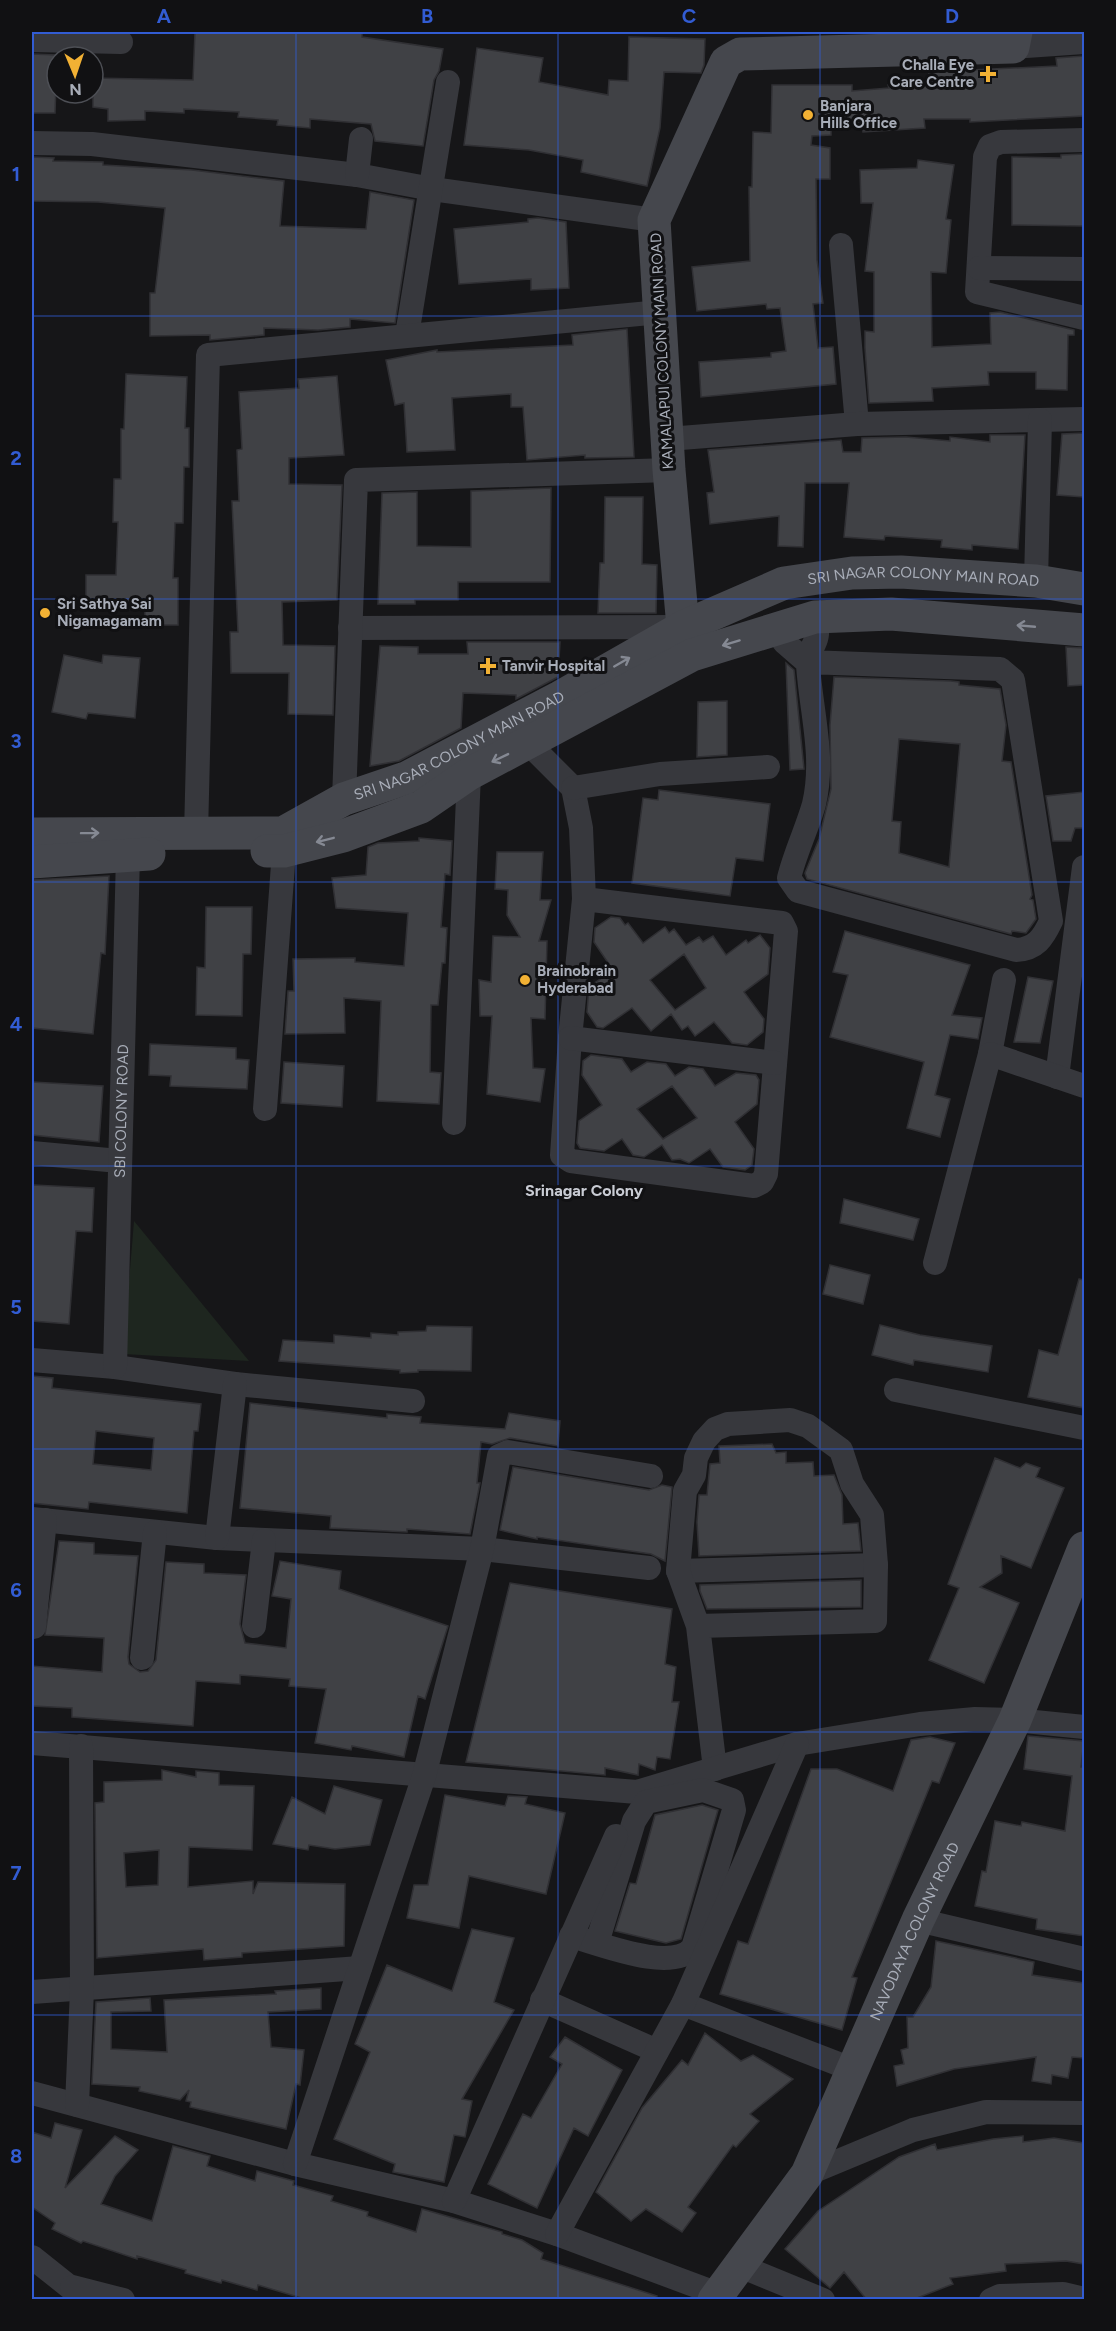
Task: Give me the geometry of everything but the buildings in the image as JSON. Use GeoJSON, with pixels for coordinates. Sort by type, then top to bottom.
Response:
{"type":"FeatureCollection","features":[{"type":"Feature","properties":{"kind":"main road","name":"KAMALAPUI COLONY MAIN ROAD"},"geometry":{"type":"LineString","coordinates":[[687,641],[668,454],[654,220],[726,62],[740,54],[1015,39]]}},
{"type":"Feature","properties":{"kind":"main road","name":"SRI NAGAR COLONY MAIN ROAD"},"geometry":{"type":"LineString","coordinates":[[32,862],[128,855],[284,851],[343,836],[421,807],[468,774],[529,744],[687,641],[784,583],[823,577],[901,572],[1036,581],[1084,589]]}},
{"type":"Feature","properties":{"kind":"main road","name":"SRI NAGAR COLONY MAIN ROAD"},"geometry":{"type":"LineString","coordinates":[[32,834],[283,833],[344,799],[406,778],[560,697],[687,641],[780,628],[815,617],[891,614],[1084,630]]}},
{"type":"Feature","properties":{"kind":"main road"},"geometry":{"type":"LineString","coordinates":[[406,778],[421,807]]}},
{"type":"Feature","properties":{"kind":"main road","name":"NAVODAYA COLONY ROAD"},"geometry":{"type":"LineString","coordinates":[[716,2297],[807,2174],[918,1920],[1015,1720],[1084,1548]]}},
{"type":"Feature","properties":{"kind":"street"},"geometry":{"type":"LineString","coordinates":[[1015,39],[1084,42]]}},
{"type":"Feature","properties":{"kind":"street"},"geometry":{"type":"LineString","coordinates":[[32,40],[121,42]]}},
{"type":"Feature","properties":{"kind":"street"},"geometry":{"type":"LineString","coordinates":[[407,335],[448,82]]}},
{"type":"Feature","properties":{"kind":"street"},"geometry":{"type":"LineString","coordinates":[[32,143],[93,139],[357,175],[432,189],[654,220]]}},
{"type":"Feature","properties":{"kind":"street"},"geometry":{"type":"LineString","coordinates":[[357,175],[361,139]]}},
{"type":"Feature","properties":{"kind":"street"},"geometry":{"type":"LineString","coordinates":[[1084,140],[1001,142],[990,146],[985,157],[977,292],[1084,318]]}},
{"type":"Feature","properties":{"kind":"street"},"geometry":{"type":"LineString","coordinates":[[841,245],[857,424]]}},
{"type":"Feature","properties":{"kind":"street"},"geometry":{"type":"LineString","coordinates":[[979,268],[1084,269]]}},
{"type":"Feature","properties":{"kind":"street"},"geometry":{"type":"LineString","coordinates":[[196,834],[208,355],[660,312]]}},
{"type":"Feature","properties":{"kind":"street"},"geometry":{"type":"LineString","coordinates":[[344,799],[356,480],[668,454],[857,424],[1084,418]]}},
{"type":"Feature","properties":{"kind":"street"},"geometry":{"type":"LineString","coordinates":[[1036,581],[1040,420]]}},
{"type":"Feature","properties":{"kind":"street"},"geometry":{"type":"LineString","coordinates":[[780,628],[784,642],[807,662],[1000,669],[1013,680],[1051,921],[1043,938],[1028,949],[1016,950],[798,891],[789,878],[814,802],[818,759],[807,662],[819,633],[815,617]]}},
{"type":"Feature","properties":{"kind":"street"},"geometry":{"type":"LineString","coordinates":[[350,628],[687,641]]}},
{"type":"Feature","properties":{"kind":"street"},"geometry":{"type":"LineString","coordinates":[[529,744],[573,788],[581,828],[585,898],[570,1038],[562,1155],[571,1161],[754,1186],[762,1182],[766,1174],[786,931],[782,923],[585,898]]}},
{"type":"Feature","properties":{"kind":"street"},"geometry":{"type":"LineString","coordinates":[[573,788],[660,774],[768,767]]}},
{"type":"Feature","properties":{"kind":"street"},"geometry":{"type":"LineString","coordinates":[[454,1123],[468,774]]}},
{"type":"Feature","properties":{"kind":"street"},"geometry":{"type":"LineString","coordinates":[[265,1109],[284,851]]}},
{"type":"Feature","properties":{"kind":"street","name":"SBI COLONY ROAD"},"geometry":{"type":"LineString","coordinates":[[115,1366],[128,855]]}},
{"type":"Feature","properties":{"kind":"street"},"geometry":{"type":"LineString","coordinates":[[1057,1077],[1084,867]]}},
{"type":"Feature","properties":{"kind":"street"},"geometry":{"type":"LineString","coordinates":[[935,1263],[990,1054],[1004,980]]}},
{"type":"Feature","properties":{"kind":"street"},"geometry":{"type":"LineString","coordinates":[[570,1038],[775,1063]]}},
{"type":"Feature","properties":{"kind":"street"},"geometry":{"type":"LineString","coordinates":[[990,1054],[1084,1086]]}},
{"type":"Feature","properties":{"kind":"street"},"geometry":{"type":"LineString","coordinates":[[32,1153],[119,1161]]}},
{"type":"Feature","properties":{"kind":"street"},"geometry":{"type":"LineString","coordinates":[[32,1360],[115,1366],[235,1384],[412,1401]]}},
{"type":"Feature","properties":{"kind":"street"},"geometry":{"type":"LineString","coordinates":[[217,1538],[235,1384]]}},
{"type":"Feature","properties":{"kind":"street"},"geometry":{"type":"LineString","coordinates":[[896,1390],[1084,1428]]}},
{"type":"Feature","properties":{"kind":"street"},"geometry":{"type":"LineString","coordinates":[[698,1626],[875,1621],[876,1565],[872,1515],[852,1484],[841,1450],[808,1426],[790,1420],[728,1424],[715,1429],[704,1441],[696,1458],[694,1475],[685,1491],[678,1571],[698,1626],[715,1769]]}},
{"type":"Feature","properties":{"kind":"street"},"geometry":{"type":"LineString","coordinates":[[295,2164],[424,1776],[482,1549],[497,1464],[502,1453],[651,1476]]}},
{"type":"Feature","properties":{"kind":"street"},"geometry":{"type":"LineString","coordinates":[[34,1627],[38,1520],[217,1538],[482,1549],[649,1569]]}},
{"type":"Feature","properties":{"kind":"street"},"geometry":{"type":"LineString","coordinates":[[142,1658],[155,1532]]}},
{"type":"Feature","properties":{"kind":"street"},"geometry":{"type":"LineString","coordinates":[[254,1626],[264,1540]]}},
{"type":"Feature","properties":{"kind":"street"},"geometry":{"type":"LineString","coordinates":[[678,1571],[876,1565]]}},
{"type":"Feature","properties":{"kind":"street"},"geometry":{"type":"LineString","coordinates":[[32,1743],[636,1792],[797,1744],[920,1724],[975,1719],[1015,1720],[1084,1727]]}},
{"type":"Feature","properties":{"kind":"street"},"geometry":{"type":"LineString","coordinates":[[557,2234],[683,2004],[797,1744]]}},
{"type":"Feature","properties":{"kind":"street"},"geometry":{"type":"LineString","coordinates":[[77,2105],[82,1990],[81,1746]]}},
{"type":"Feature","properties":{"kind":"street"},"geometry":{"type":"LineString","coordinates":[[571,1936],[597,1943],[650,1957],[673,1959],[686,1955],[693,1948],[734,1810],[732,1800],[703,1790],[646,1802],[634,1821],[597,1943]]}},
{"type":"Feature","properties":{"kind":"street"},"geometry":{"type":"LineString","coordinates":[[454,2201],[636,1792]]}},
{"type":"Feature","properties":{"kind":"street"},"geometry":{"type":"LineString","coordinates":[[918,1920],[1084,1959]]}},
{"type":"Feature","properties":{"kind":"street"},"geometry":{"type":"LineString","coordinates":[[32,1992],[360,1968]]}},
{"type":"Feature","properties":{"kind":"street"},"geometry":{"type":"LineString","coordinates":[[542,2000],[657,2051]]}},
{"type":"Feature","properties":{"kind":"street"},"geometry":{"type":"LineString","coordinates":[[683,2004],[854,2070]]}},
{"type":"Feature","properties":{"kind":"street"},"geometry":{"type":"LineString","coordinates":[[32,2092],[295,2164],[454,2201],[557,2234],[716,2297]]}},
{"type":"Feature","properties":{"kind":"street"},"geometry":{"type":"LineString","coordinates":[[807,2174],[913,2130],[986,2112],[1084,2113]]}},
{"type":"Feature","properties":{"kind":"street"},"geometry":{"type":"LineString","coordinates":[[32,2257],[78,2293],[123,2300]]}},
{"type":"Feature","properties":{"kind":"street"},"geometry":{"type":"LineString","coordinates":[[740,2266],[823,2300]]}},
{"type":"Feature","properties":{"kind":"street"},"geometry":{"type":"LineString","coordinates":[[991,2300],[1000,2296],[1063,2294],[1084,2299]]}},
{"type":"Feature","properties":{"kind":"shaded area"},"geometry":{"type":"Polygon","coordinates":[[[134,1221],[249,1361],[123,1354],[134,1221]]]}},
{"type":"Feature","properties":{"kind":"place","name":"Challa Eye Care Centre"},"geometry":{"type":"Point","coordinates":[988,74]}},
{"type":"Feature","properties":{"kind":"place","name":"Banjara Hills Office"},"geometry":{"type":"Point","coordinates":[808,115]}},
{"type":"Feature","properties":{"kind":"place","name":"Sri Sathya Sai Nigamagamam"},"geometry":{"type":"Point","coordinates":[45,613]}},
{"type":"Feature","properties":{"kind":"place","name":"Tanvir Hospital"},"geometry":{"type":"Point","coordinates":[488,666]}},
{"type":"Feature","properties":{"kind":"place","name":"Brainobrain Hyderabad"},"geometry":{"type":"Point","coordinates":[525,980]}},
{"type":"Feature","properties":{"kind":"district","name":"Srinagar Colony"},"geometry":{"type":"Point","coordinates":[584,1190]}}]}
